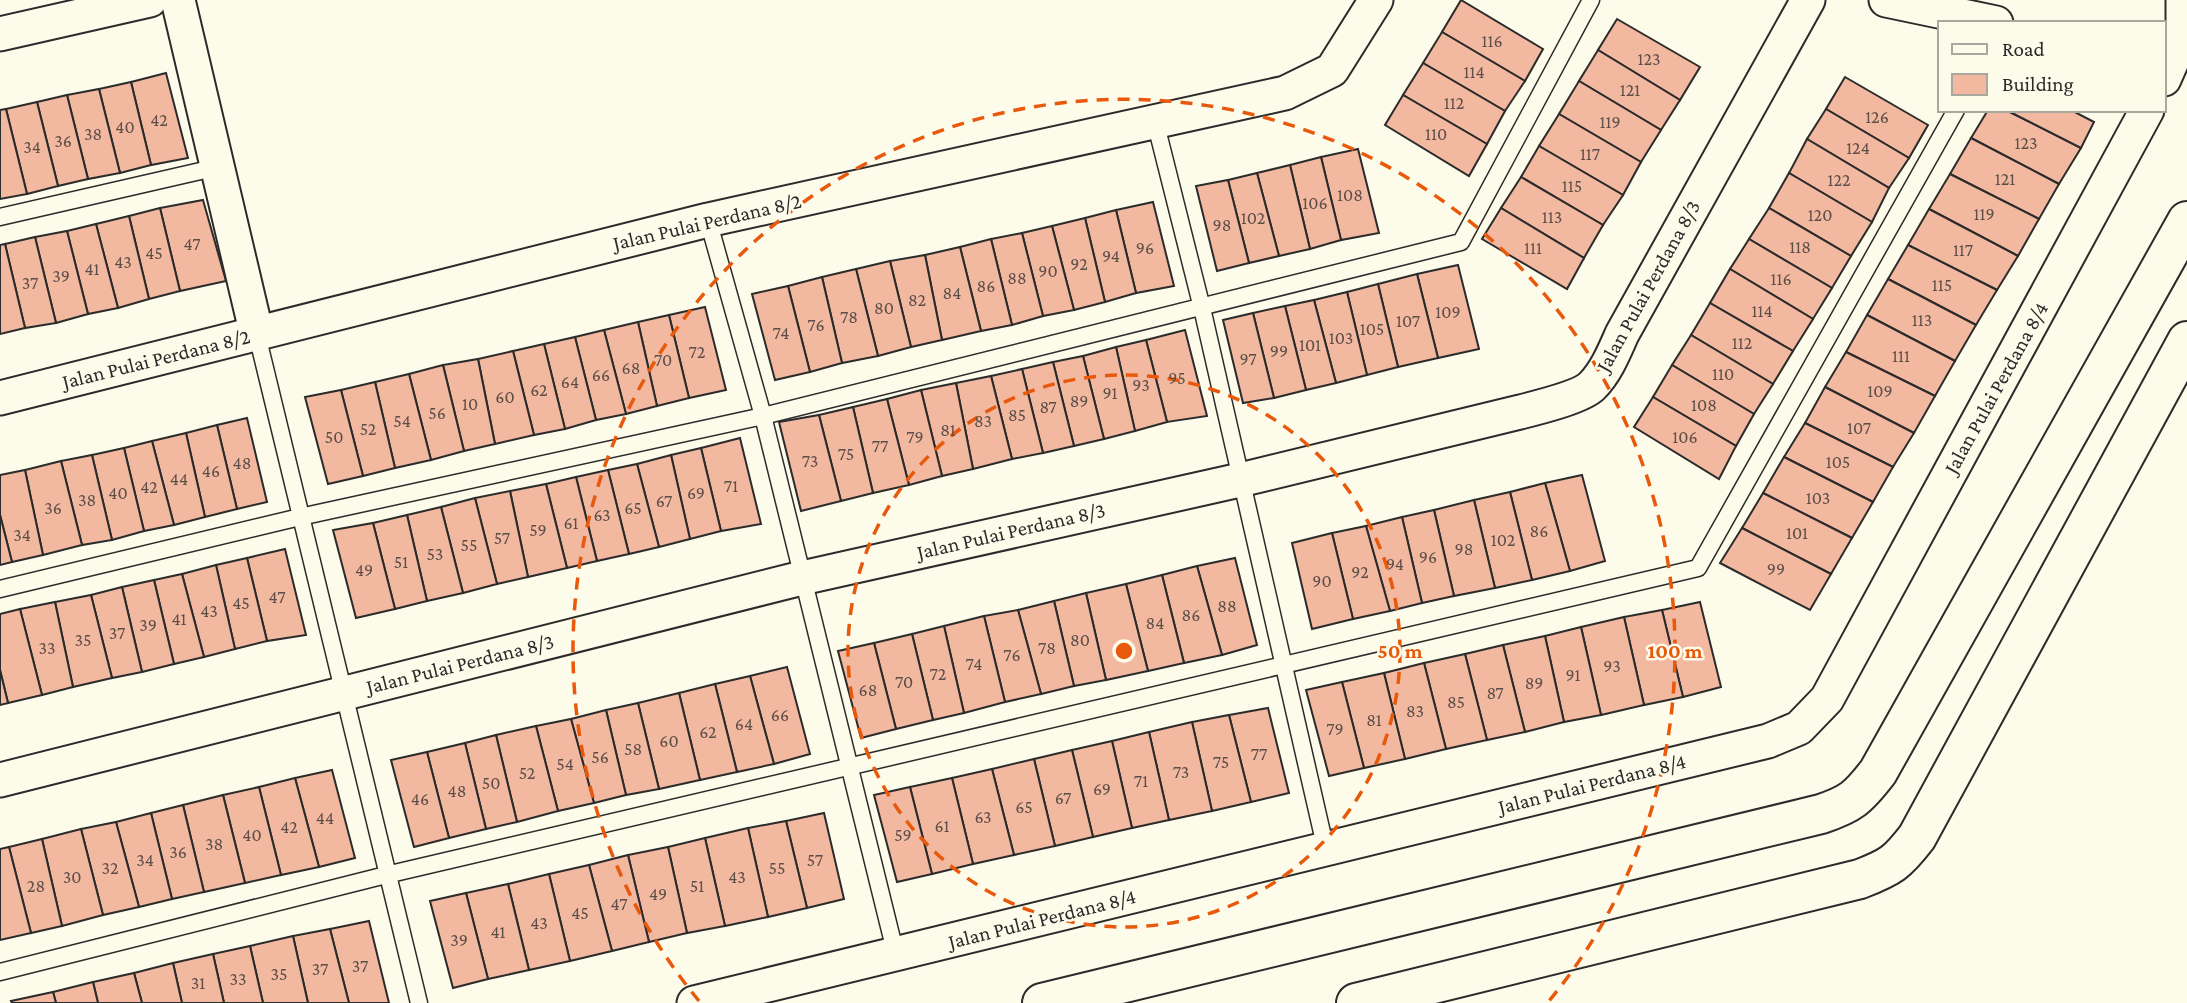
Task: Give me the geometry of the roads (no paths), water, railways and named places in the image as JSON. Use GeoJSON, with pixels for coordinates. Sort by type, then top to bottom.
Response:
{"type":"FeatureCollection","features":[{"type":"Feature","properties":{"kind":"street"},"geometry":{"type":"LineString","coordinates":[[0,34],[150,0]]}},
{"type":"Feature","properties":{"kind":"street"},"geometry":{"type":"LineString","coordinates":[[178,0],[257,335]]}},
{"type":"Feature","properties":{"kind":"street","name":"Jalan Pulai Perdana 8/2"},"geometry":{"type":"LineString","coordinates":[[0,398],[708,220],[1286,93],[1332,70],[1376,0]]}},
{"type":"Feature","properties":{"kind":"street","name":"Jalan Pulai Perdana 8/3"},"geometry":{"type":"LineString","coordinates":[[0,780],[802,578],[1240,480],[1545,405],[1590,388],[1609,362],[1808,0]]}},
{"type":"Feature","properties":{"kind":"street"},"geometry":{"type":"LineString","coordinates":[[1886,0],[1986,21]]}},
{"type":"Feature","properties":{"kind":"street"},"geometry":{"type":"LineString","coordinates":[[2167,67],[2183,36],[2183,0]]}},
{"type":"Feature","properties":{"kind":"street","name":"Jalan Pulai Perdana 8/4"},"geometry":{"type":"LineString","coordinates":[[694,1003],[1768,741],[1798,728],[1827,699],[2146,112]]}},
{"type":"Feature","properties":{"kind":"street"},"geometry":{"type":"LineString","coordinates":[[1042,1003],[1847,805],[1878,772],[2187,221]]}},
{"type":"Feature","properties":{"kind":"street"},"geometry":{"type":"LineString","coordinates":[[1356,1003],[1860,879],[1889,868],[1917,837],[2187,341]]}},
{"type":"Feature","properties":{"kind":"lane"},"geometry":{"type":"LineString","coordinates":[[0,589],[300,517],[763,416],[1461,242],[1591,0]]}},
{"type":"Feature","properties":{"kind":"lane"},"geometry":{"type":"LineString","coordinates":[[0,972],[386,875],[1698,568],[1955,112]]}},
{"type":"Feature","properties":{"kind":"lane"},"geometry":{"type":"LineString","coordinates":[[1155,121],[1202,308],[1326,850]]}},
{"type":"Feature","properties":{"kind":"lane"},"geometry":{"type":"LineString","coordinates":[[0,217],[218,167]]}},
{"type":"Feature","properties":{"kind":"lane"},"geometry":{"type":"LineString","coordinates":[[708,220],[763,416],[896,955]]}},
{"type":"Feature","properties":{"kind":"lane"},"geometry":{"type":"LineString","coordinates":[[257,335],[419,1003]]}}]}
